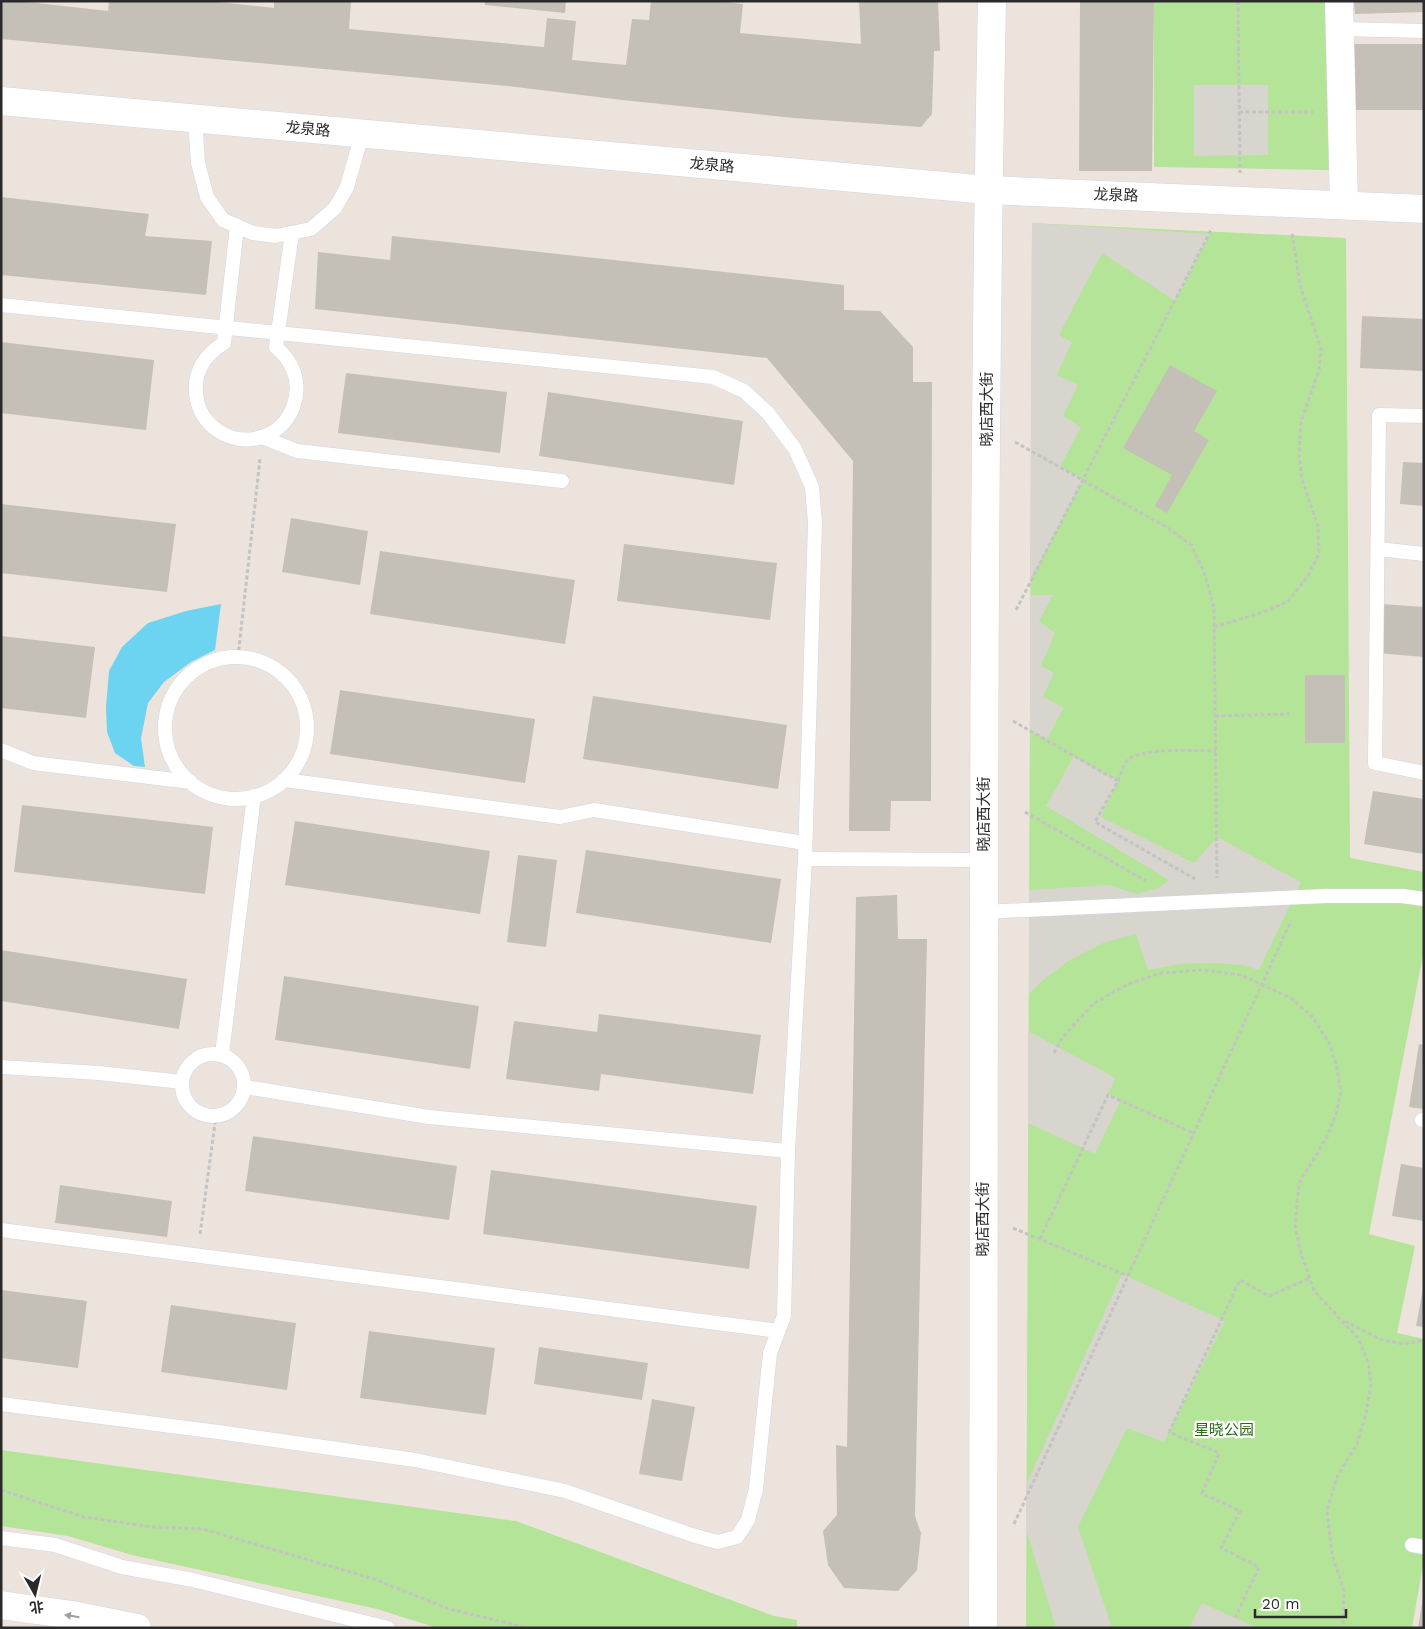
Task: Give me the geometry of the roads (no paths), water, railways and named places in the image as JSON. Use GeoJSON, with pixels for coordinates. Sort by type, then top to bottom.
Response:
{"type":"FeatureCollection","features":[{"type":"Feature","properties":{"kind":"street","name":"晓店西大街"},"geometry":{"type":"LineString","coordinates":[[984,1628],[983,860],[988,190],[992,1]]}},
{"type":"Feature","properties":{"kind":"street"},"geometry":{"type":"LineString","coordinates":[[1339,1],[1344,205]]}},
{"type":"Feature","properties":{"kind":"street","name":"龙泉路"},"geometry":{"type":"LineString","coordinates":[[1,101],[988,190],[1424,209]]}},
{"type":"Feature","properties":{"kind":"street"},"geometry":{"type":"LineString","coordinates":[[1,1605],[72,1615],[137,1628]]}},
{"type":"Feature","properties":{"kind":"lane"},"geometry":{"type":"LineString","coordinates":[[1340,29],[1424,31]]}},
{"type":"Feature","properties":{"kind":"lane"},"geometry":{"type":"LineString","coordinates":[[195,118],[198,162],[207,197],[223,220],[253,233],[276,236],[311,229],[334,208],[347,187],[362,134]]}},
{"type":"Feature","properties":{"kind":"lane"},"geometry":{"type":"LineString","coordinates":[[237,226],[224,343],[207,355],[199,369],[195,385],[196,401],[202,415],[210,426],[221,434],[241,439],[262,437],[276,430],[288,418],[296,402],[296,377],[289,361],[276,348],[292,233]]}},
{"type":"Feature","properties":{"kind":"lane"},"geometry":{"type":"LineString","coordinates":[[1,305],[714,377],[744,391],[768,413],[795,450],[812,487],[815,523],[805,859],[788,1151],[784,1316],[770,1353],[756,1489],[748,1520],[737,1537],[717,1542],[565,1490],[415,1460],[1,1404]]}},
{"type":"Feature","properties":{"kind":"lane"},"geometry":{"type":"LineString","coordinates":[[1424,416],[1379,415],[1375,763],[1424,773]]}},
{"type":"Feature","properties":{"kind":"lane"},"geometry":{"type":"LineString","coordinates":[[262,437],[297,451],[562,481]]}},
{"type":"Feature","properties":{"kind":"lane"},"geometry":{"type":"LineString","coordinates":[[1378,549],[1424,554]]}},
{"type":"Feature","properties":{"kind":"lane"},"geometry":{"type":"LineString","coordinates":[[238,657],[262,662],[282,674],[298,692],[306,715],[307,739],[300,761],[285,780],[266,793],[243,800],[220,798],[199,789],[181,774],[169,754],[164,732],[167,709],[177,688],[193,672],[214,660],[238,657]]}},
{"type":"Feature","properties":{"kind":"lane"},"geometry":{"type":"LineString","coordinates":[[1,750],[33,763],[190,782]]}},
{"type":"Feature","properties":{"kind":"lane"},"geometry":{"type":"LineString","coordinates":[[285,780],[560,817],[594,810],[805,843]]}},
{"type":"Feature","properties":{"kind":"lane"},"geometry":{"type":"LineString","coordinates":[[222,1054],[254,796]]}},
{"type":"Feature","properties":{"kind":"lane"},"geometry":{"type":"LineString","coordinates":[[805,859],[983,860]]}},
{"type":"Feature","properties":{"kind":"lane"},"geometry":{"type":"LineString","coordinates":[[983,912],[1218,896],[1301,898],[1402,896],[1424,900]]}},
{"type":"Feature","properties":{"kind":"lane"},"geometry":{"type":"LineString","coordinates":[[211,1053],[222,1054],[232,1059],[244,1076],[242,1098],[235,1107],[226,1113],[216,1116],[205,1115],[195,1110],[186,1098],[182,1082],[185,1071],[192,1062],[200,1056],[211,1053]]}},
{"type":"Feature","properties":{"kind":"lane"},"geometry":{"type":"LineString","coordinates":[[1,1067],[99,1073],[182,1082]]}},
{"type":"Feature","properties":{"kind":"lane"},"geometry":{"type":"LineString","coordinates":[[244,1087],[429,1117],[788,1151]]}},
{"type":"Feature","properties":{"kind":"lane"},"geometry":{"type":"LineString","coordinates":[[1,1230],[778,1331]]}},
{"type":"Feature","properties":{"kind":"lane"},"geometry":{"type":"LineString","coordinates":[[1,1538],[55,1545],[122,1567],[192,1580],[388,1628]]}},
{"type":"Feature","properties":{"kind":"water"},"geometry":{"type":"Polygon","coordinates":[[[221,604],[215,650],[191,662],[164,682],[148,703],[141,738],[145,767],[134,766],[115,753],[107,732],[106,707],[109,671],[122,647],[148,623],[186,611],[221,604]]]}},
{"type":"Feature","properties":{"kind":"park label","name":"星晓公园"},"geometry":{"type":"Point","coordinates":[1224,1430]}}]}
